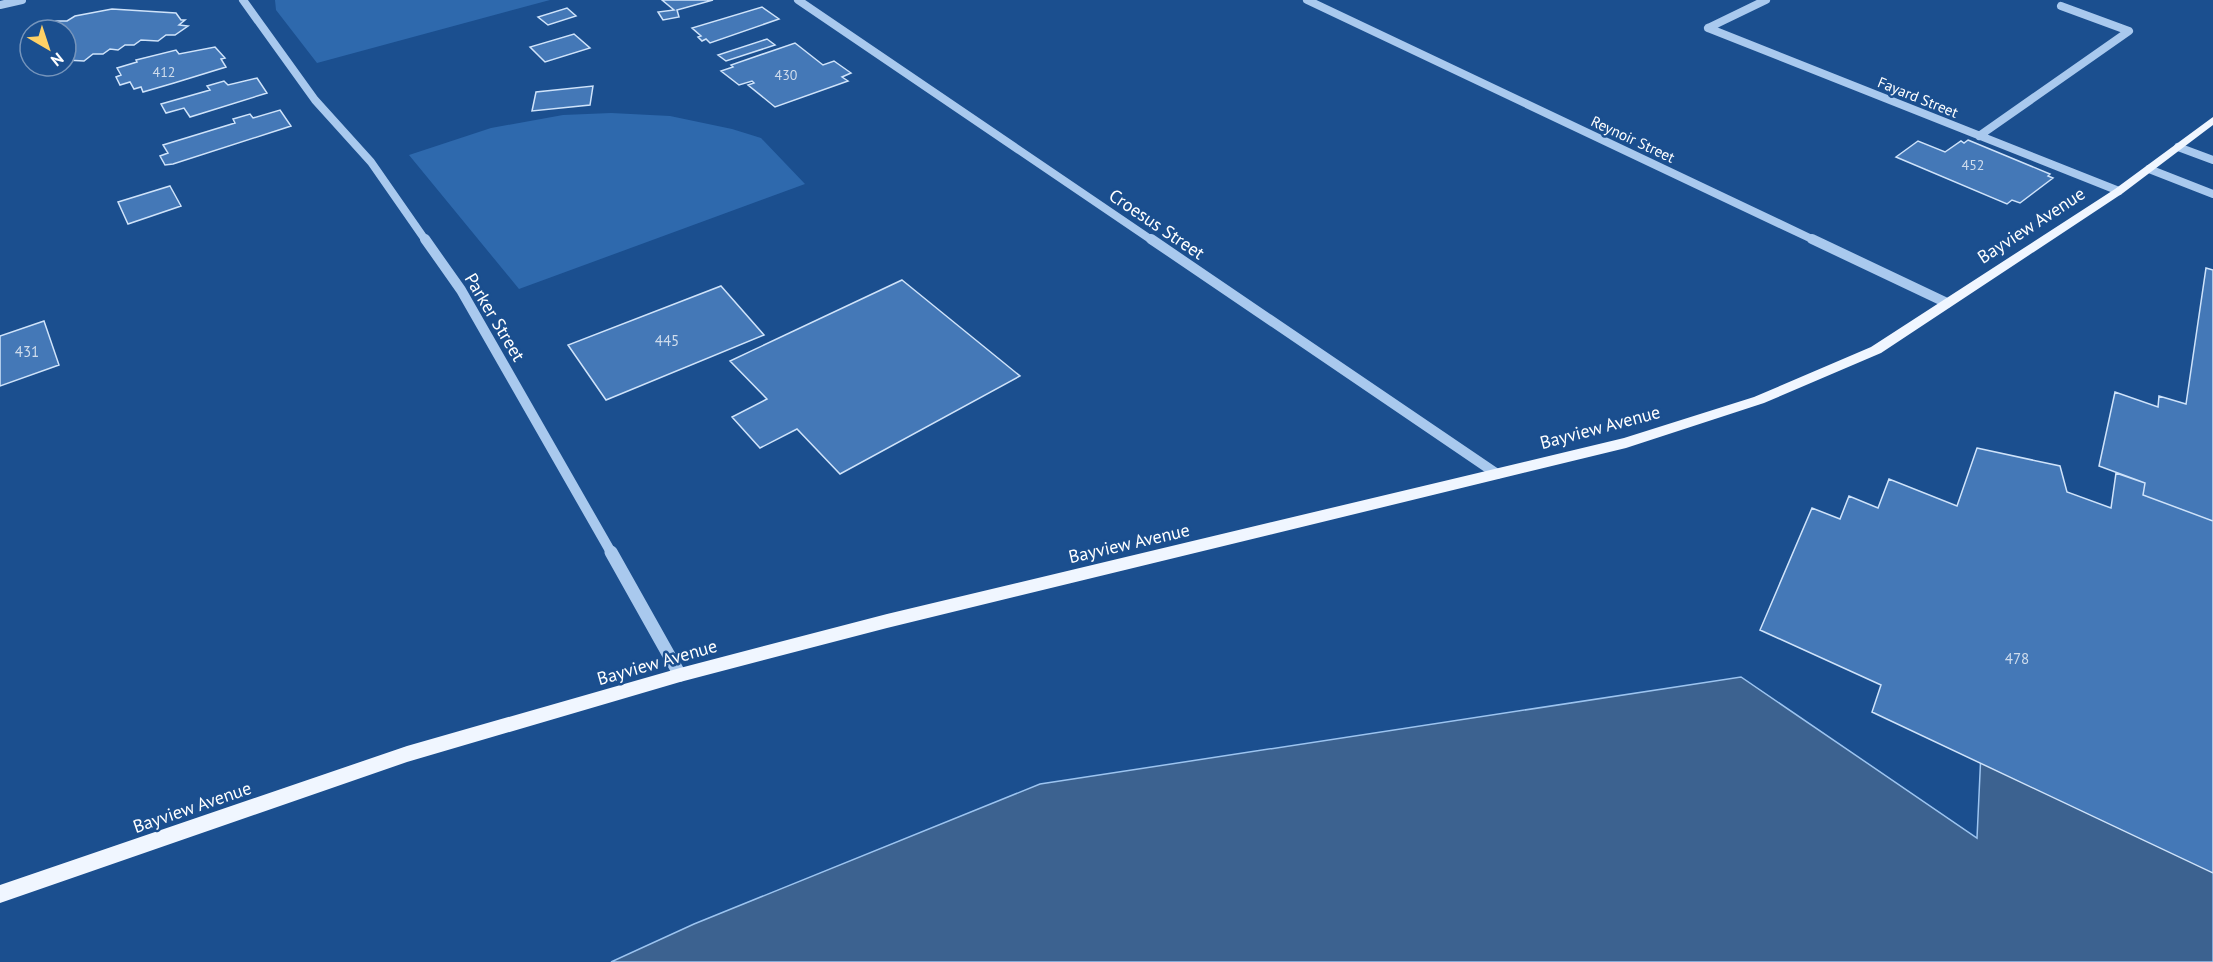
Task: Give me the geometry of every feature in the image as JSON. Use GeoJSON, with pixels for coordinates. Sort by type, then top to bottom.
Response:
{"type":"FeatureCollection","features":[{"type":"Feature","properties":{"kind":"main road","name":"Bayview Avenue"},"geometry":{"type":"LineString","coordinates":[[0,894],[407,753],[680,675],[887,621],[1626,443],[1759,400],[1876,350],[2119,191],[2213,120]]}},
{"type":"Feature","properties":{"kind":"street"},"geometry":{"type":"LineString","coordinates":[[0,5],[22,0]]}},
{"type":"Feature","properties":{"kind":"street","name":"Parker Street"},"geometry":{"type":"LineString","coordinates":[[243,0],[315,100],[371,162],[461,290],[523,395],[680,675]]}},
{"type":"Feature","properties":{"kind":"street","name":"Croesus Street"},"geometry":{"type":"LineString","coordinates":[[798,0],[1497,474]]}},
{"type":"Feature","properties":{"kind":"street","name":"Reynoir Street"},"geometry":{"type":"LineString","coordinates":[[1307,0],[1947,303]]}},
{"type":"Feature","properties":{"kind":"street","name":"Fayard Street"},"geometry":{"type":"LineString","coordinates":[[1766,0],[1708,28],[2119,191]]}},
{"type":"Feature","properties":{"kind":"street"},"geometry":{"type":"LineString","coordinates":[[1979,136],[2129,31],[2061,6],[2072,0]]}},
{"type":"Feature","properties":{"kind":"street"},"geometry":{"type":"LineString","coordinates":[[2178,147],[2213,160]]}},
{"type":"Feature","properties":{"kind":"street"},"geometry":{"type":"LineString","coordinates":[[2149,169],[2213,194]]}},
{"type":"Feature","properties":{"kind":"shaded area"},"geometry":{"type":"Polygon","coordinates":[[[275,0],[550,0],[317,63],[276,10],[275,0]]]}},
{"type":"Feature","properties":{"kind":"shaded area"},"geometry":{"type":"Polygon","coordinates":[[[611,113],[670,116],[732,129],[761,138],[805,184],[519,289],[409,155],[491,128],[563,115],[611,113]]]}},
{"type":"Feature","properties":{"kind":"shaded area"},"geometry":{"type":"Polygon","coordinates":[[[2213,608],[2213,962],[611,962],[694,924],[1040,784],[1741,677],[1977,838],[1981,752],[2213,608]]]}},
{"type":"Feature","properties":{"kind":"building"},"geometry":{"type":"Polygon","coordinates":[[[662,0],[713,0],[677,10],[679,17],[663,20],[658,12],[674,10],[662,0]]]}},
{"type":"Feature","properties":{"kind":"building"},"geometry":{"type":"Polygon","coordinates":[[[762,7],[779,19],[710,43],[706,39],[702,41],[698,37],[701,36],[692,28],[762,7]]]}},
{"type":"Feature","properties":{"kind":"building"},"geometry":{"type":"Polygon","coordinates":[[[567,8],[576,16],[548,25],[538,17],[567,8]]]}},
{"type":"Feature","properties":{"kind":"building"},"geometry":{"type":"Polygon","coordinates":[[[112,9],[176,13],[181,20],[185,20],[179,25],[188,26],[175,35],[166,35],[158,41],[141,40],[134,45],[125,45],[118,50],[110,49],[103,54],[93,54],[84,61],[78,61],[78,18],[72,18],[112,9]]]}},
{"type":"Feature","properties":{"kind":"building"},"geometry":{"type":"Polygon","coordinates":[[[574,34],[590,48],[545,62],[530,47],[574,34]]]}},
{"type":"Feature","properties":{"kind":"building"},"geometry":{"type":"Polygon","coordinates":[[[767,39],[775,45],[726,61],[718,55],[767,39]]]}},
{"type":"Feature","properties":{"kind":"building"},"geometry":{"type":"Polygon","coordinates":[[[795,43],[823,65],[834,61],[851,73],[842,77],[848,81],[775,107],[748,85],[754,83],[752,81],[739,85],[721,71],[733,67],[731,65],[795,43]]]}},
{"type":"Feature","properties":{"kind":"building"},"geometry":{"type":"Polygon","coordinates":[[[215,47],[225,58],[221,59],[226,67],[143,92],[141,87],[134,89],[130,82],[120,85],[116,77],[121,75],[117,68],[137,62],[136,60],[176,50],[179,54],[215,47]]]}},
{"type":"Feature","properties":{"kind":"building"},"geometry":{"type":"Polygon","coordinates":[[[257,78],[267,93],[190,117],[184,108],[166,113],[161,104],[210,90],[207,86],[224,81],[228,85],[257,78]]]}},
{"type":"Feature","properties":{"kind":"building"},"geometry":{"type":"Polygon","coordinates":[[[593,86],[590,105],[532,111],[536,92],[593,86]]]}},
{"type":"Feature","properties":{"kind":"building"},"geometry":{"type":"Polygon","coordinates":[[[280,110],[291,126],[173,164],[165,165],[160,156],[168,153],[163,145],[235,123],[233,119],[250,114],[253,118],[280,110]]]}},
{"type":"Feature","properties":{"kind":"building"},"geometry":{"type":"Polygon","coordinates":[[[1968,140],[2050,174],[2048,176],[2053,178],[2020,203],[2012,200],[2007,204],[1896,157],[1918,141],[1945,152],[1961,141],[1964,143],[1968,140]]]}},
{"type":"Feature","properties":{"kind":"building"},"geometry":{"type":"Polygon","coordinates":[[[170,186],[181,206],[128,224],[118,202],[170,186]]]}},
{"type":"Feature","properties":{"kind":"building"},"geometry":{"type":"Polygon","coordinates":[[[2206,268],[2213,270],[2213,521],[2143,495],[2145,483],[2099,466],[2115,392],[2158,407],[2159,396],[2186,404],[2206,268]]]}},
{"type":"Feature","properties":{"kind":"building"},"geometry":{"type":"Polygon","coordinates":[[[902,280],[1020,376],[840,474],[797,429],[760,448],[732,417],[767,399],[730,361],[902,280]]]}},
{"type":"Feature","properties":{"kind":"building"},"geometry":{"type":"Polygon","coordinates":[[[721,286],[764,335],[606,400],[568,345],[721,286]]]}},
{"type":"Feature","properties":{"kind":"building"},"geometry":{"type":"Polygon","coordinates":[[[44,321],[59,365],[0,386],[0,336],[44,321]]]}},
{"type":"Feature","properties":{"kind":"building"},"geometry":{"type":"Polygon","coordinates":[[[1977,448],[2060,466],[2067,492],[2111,508],[2116,473],[2145,483],[2143,495],[2213,521],[2213,873],[1872,712],[1881,685],[1760,630],[1812,508],[1840,519],[1849,496],[1878,508],[1889,479],[1957,506],[1977,448]]]}}]}
